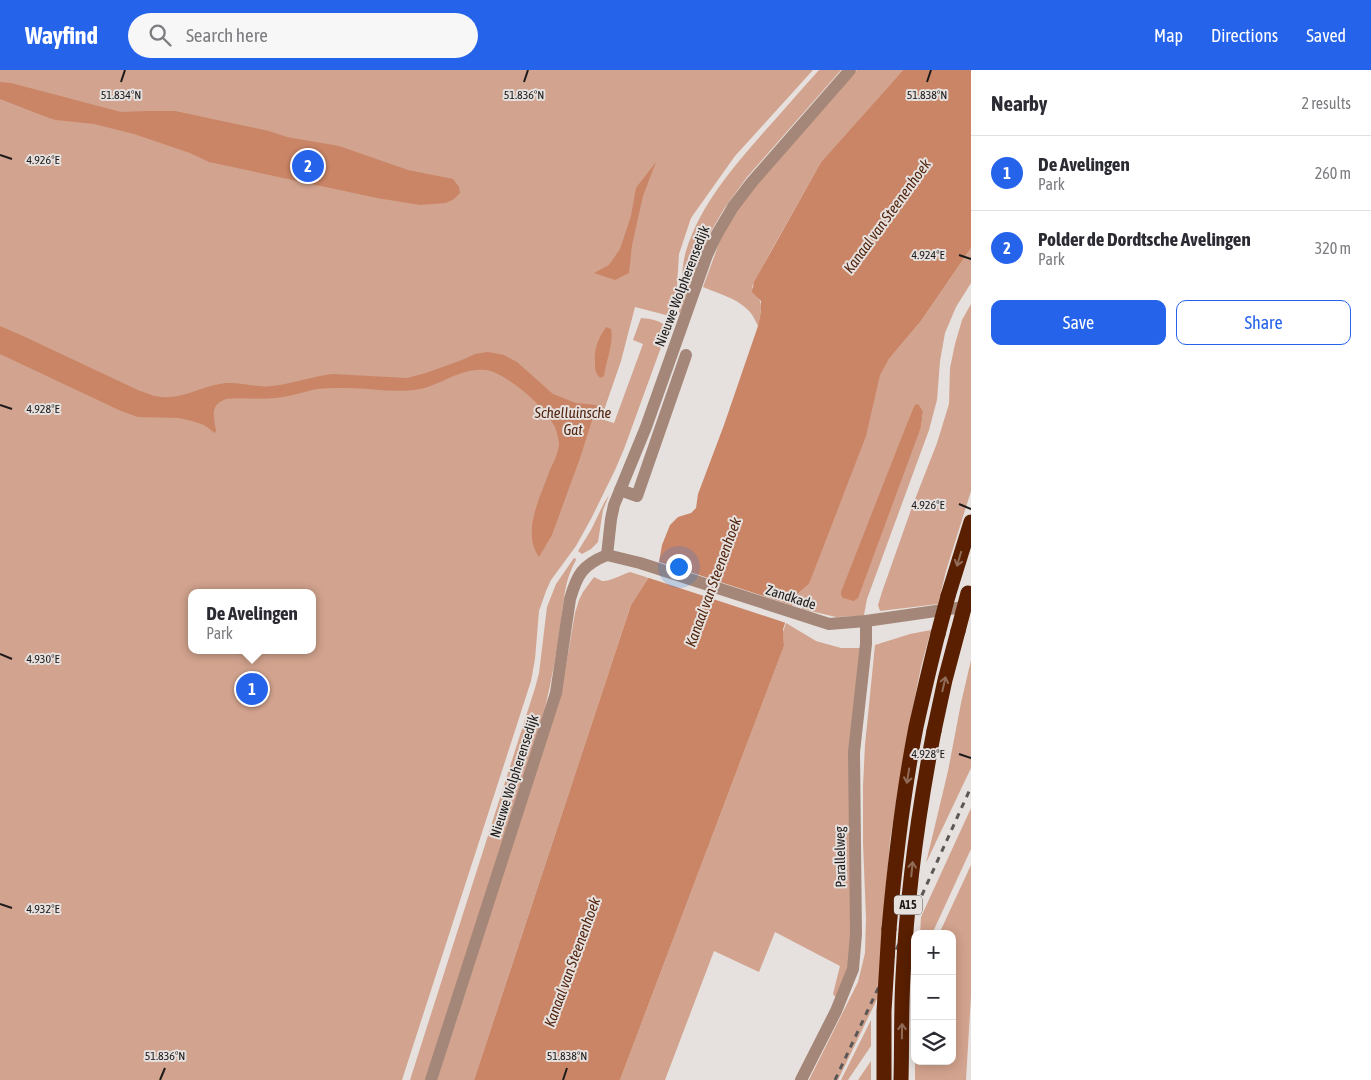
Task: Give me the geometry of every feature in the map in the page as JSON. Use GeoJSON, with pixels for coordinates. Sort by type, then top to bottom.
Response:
{"type":"FeatureCollection","features":[{"type":"Feature","properties":{"kind":"highway","name":"A15"},"geometry":{"type":"LineString","coordinates":[[884,1080],[885,978],[901,819],[916,728],[938,634],[971,522]]}},
{"type":"Feature","properties":{"kind":"highway","name":"A15"},"geometry":{"type":"LineString","coordinates":[[901,1080],[903,978],[908,902],[920,811],[945,680],[970,594]]}},
{"type":"Feature","properties":{"kind":"street","name":"Nieuwe Wolpherensedijk"},"geometry":{"type":"LineString","coordinates":[[431,1080],[556,693],[570,599],[574,587],[579,574],[588,565],[607,555],[610,520],[614,504],[646,427],[708,255],[717,234],[752,182],[850,70]]}},
{"type":"Feature","properties":{"kind":"street","name":"Nieuwe Wolpherensedijk"},"geometry":{"type":"LineString","coordinates":[[620,490],[637,496],[686,355]]}},
{"type":"Feature","properties":{"kind":"street","name":"Zandkade"},"geometry":{"type":"LineString","coordinates":[[607,555],[640,563],[828,624],[866,622],[970,594]]}},
{"type":"Feature","properties":{"kind":"street","name":"Parallelweg"},"geometry":{"type":"LineString","coordinates":[[801,1080],[836,1011],[853,969],[856,934],[854,752],[866,644],[866,622]]}},
{"type":"Feature","properties":{"kind":"shaded area"},"geometry":{"type":"Polygon","coordinates":[[[0,70],[813,70],[735,156],[691,218],[679,254],[676,301],[671,315],[635,307],[621,361],[601,419],[614,423],[643,344],[633,340],[641,318],[656,320],[668,328],[615,470],[576,546],[551,580],[546,591],[539,611],[531,681],[402,1080],[0,1080],[0,70]]]}},
{"type":"Feature","properties":{"kind":"shaded area"},"geometry":{"type":"Polygon","coordinates":[[[819,70],[841,70],[747,177],[724,209],[710,233],[680,313],[683,266],[686,251],[700,218],[718,188],[740,160],[819,70]]]}},
{"type":"Feature","properties":{"kind":"shaded area"},"geometry":{"type":"Polygon","coordinates":[[[857,70],[903,70],[821,162],[752,287],[759,298],[761,306],[758,326],[750,312],[743,305],[703,287],[721,238],[753,187],[857,70]]]}},
{"type":"Feature","properties":{"kind":"shaded area"},"geometry":{"type":"Polygon","coordinates":[[[971,248],[971,283],[956,307],[945,333],[940,361],[937,400],[929,430],[867,599],[864,615],[836,617],[802,609],[802,606],[791,605],[795,596],[809,584],[880,374],[889,359],[921,321],[971,248]],[[914,406],[841,595],[921,427],[923,412],[914,406]]]}},
{"type":"Feature","properties":{"kind":"shaded area"},"geometry":{"type":"Polygon","coordinates":[[[971,304],[971,491],[946,571],[938,604],[880,611],[878,605],[882,592],[937,443],[949,404],[950,368],[955,344],[962,320],[971,304]]]}},
{"type":"Feature","properties":{"kind":"shaded area"},"geometry":{"type":"Polygon","coordinates":[[[609,495],[603,510],[598,542],[582,554],[578,551],[609,495]]]}},
{"type":"Feature","properties":{"kind":"shaded area"},"geometry":{"type":"Polygon","coordinates":[[[574,558],[576,560],[569,574],[545,708],[427,1080],[410,1080],[535,688],[539,673],[547,607],[556,584],[574,558]]]}},
{"type":"Feature","properties":{"kind":"shaded area"},"geometry":{"type":"Polygon","coordinates":[[[630,572],[649,578],[631,605],[474,1080],[437,1080],[562,689],[579,600],[594,577],[605,581],[630,572]]]}},
{"type":"Feature","properties":{"kind":"shaded area"},"geometry":{"type":"Polygon","coordinates":[[[786,623],[816,641],[841,648],[860,648],[851,961],[837,999],[833,994],[840,966],[775,932],[759,972],[714,951],[665,1080],[620,1080],[784,646],[783,632],[786,623]]]}},
{"type":"Feature","properties":{"kind":"shaded area"},"geometry":{"type":"Polygon","coordinates":[[[931,630],[921,667],[906,742],[890,841],[880,993],[838,1080],[809,1080],[858,982],[865,953],[863,786],[875,645],[910,634],[931,630]]]}},
{"type":"Feature","properties":{"kind":"shaded area"},"geometry":{"type":"Polygon","coordinates":[[[971,660],[971,768],[926,863],[948,771],[971,660]]]}},
{"type":"Feature","properties":{"kind":"shaded area"},"geometry":{"type":"Polygon","coordinates":[[[971,808],[971,849],[934,930],[920,930],[921,917],[971,808]]]}},
{"type":"Feature","properties":{"kind":"shaded area"},"geometry":{"type":"Polygon","coordinates":[[[971,865],[971,996],[966,1080],[915,1080],[915,1065],[956,1065],[956,930],[941,930],[971,865]]]}},
{"type":"Feature","properties":{"kind":"shaded area"},"geometry":{"type":"Polygon","coordinates":[[[871,1020],[871,1046],[848,1080],[841,1080],[871,1020]]]}},
{"type":"Feature","properties":{"kind":"shaded area"},"geometry":{"type":"Polygon","coordinates":[[[871,1061],[871,1080],[858,1080],[871,1061]]]}},
{"type":"Feature","properties":{"kind":"water","name":"Kanaal van Steenenhoek"},"geometry":{"type":"Polygon","coordinates":[[[903,70],[971,70],[971,248],[921,321],[889,359],[880,375],[866,436],[809,584],[795,596],[783,629],[784,646],[620,1080],[474,1080],[631,605],[659,562],[662,545],[670,525],[678,517],[691,513],[696,508],[698,494],[758,326],[761,301],[752,292],[754,282],[821,162],[903,70]]]}},
{"type":"Feature","properties":{"kind":"water"},"geometry":{"type":"Polygon","coordinates":[[[0,82],[11,83],[121,112],[175,111],[269,131],[287,137],[339,146],[408,170],[453,179],[459,187],[460,193],[446,203],[420,205],[377,198],[209,162],[190,153],[134,134],[94,124],[49,118],[0,99],[0,82]]]}},
{"type":"Feature","properties":{"kind":"water"},"geometry":{"type":"Polygon","coordinates":[[[656,162],[643,196],[632,245],[629,273],[615,280],[594,273],[609,265],[620,249],[631,216],[636,188],[656,162]]]}},
{"type":"Feature","properties":{"kind":"water","name":"Schelluinsche Gat"},"geometry":{"type":"Polygon","coordinates":[[[0,326],[140,391],[159,397],[178,396],[218,384],[237,383],[272,386],[333,374],[407,378],[426,373],[475,354],[487,352],[504,355],[517,362],[553,394],[576,403],[597,405],[552,535],[539,557],[534,547],[532,525],[538,502],[558,452],[558,436],[550,419],[535,401],[515,384],[495,373],[486,370],[467,371],[414,390],[327,388],[263,399],[226,399],[215,408],[215,433],[204,425],[192,421],[179,418],[138,417],[121,411],[0,354],[0,326]]]}},
{"type":"Feature","properties":{"kind":"water"},"geometry":{"type":"Polygon","coordinates":[[[606,327],[611,329],[612,334],[604,376],[600,378],[595,369],[595,353],[606,327]]]}},
{"type":"Feature","properties":{"kind":"water"},"geometry":{"type":"Polygon","coordinates":[[[917,404],[923,412],[921,427],[858,598],[854,601],[843,598],[841,592],[914,406],[917,404]]]}},
{"type":"Feature","properties":{"kind":"pier"},"geometry":{"type":"Polygon","coordinates":[[[656,561],[791,605],[786,623],[646,577],[656,561]]]}},
{"type":"Feature","properties":{"kind":"railway"},"geometry":{"type":"LineString","coordinates":[[835,1080],[971,787]]}},
{"type":"Feature","properties":{"kind":"place","name":"Polder de Dordtsche Avelingen"},"geometry":{"type":"Point","coordinates":[308,166]}},
{"type":"Feature","properties":{"kind":"place","name":"De Avelingen"},"geometry":{"type":"Point","coordinates":[252,689]}}]}
